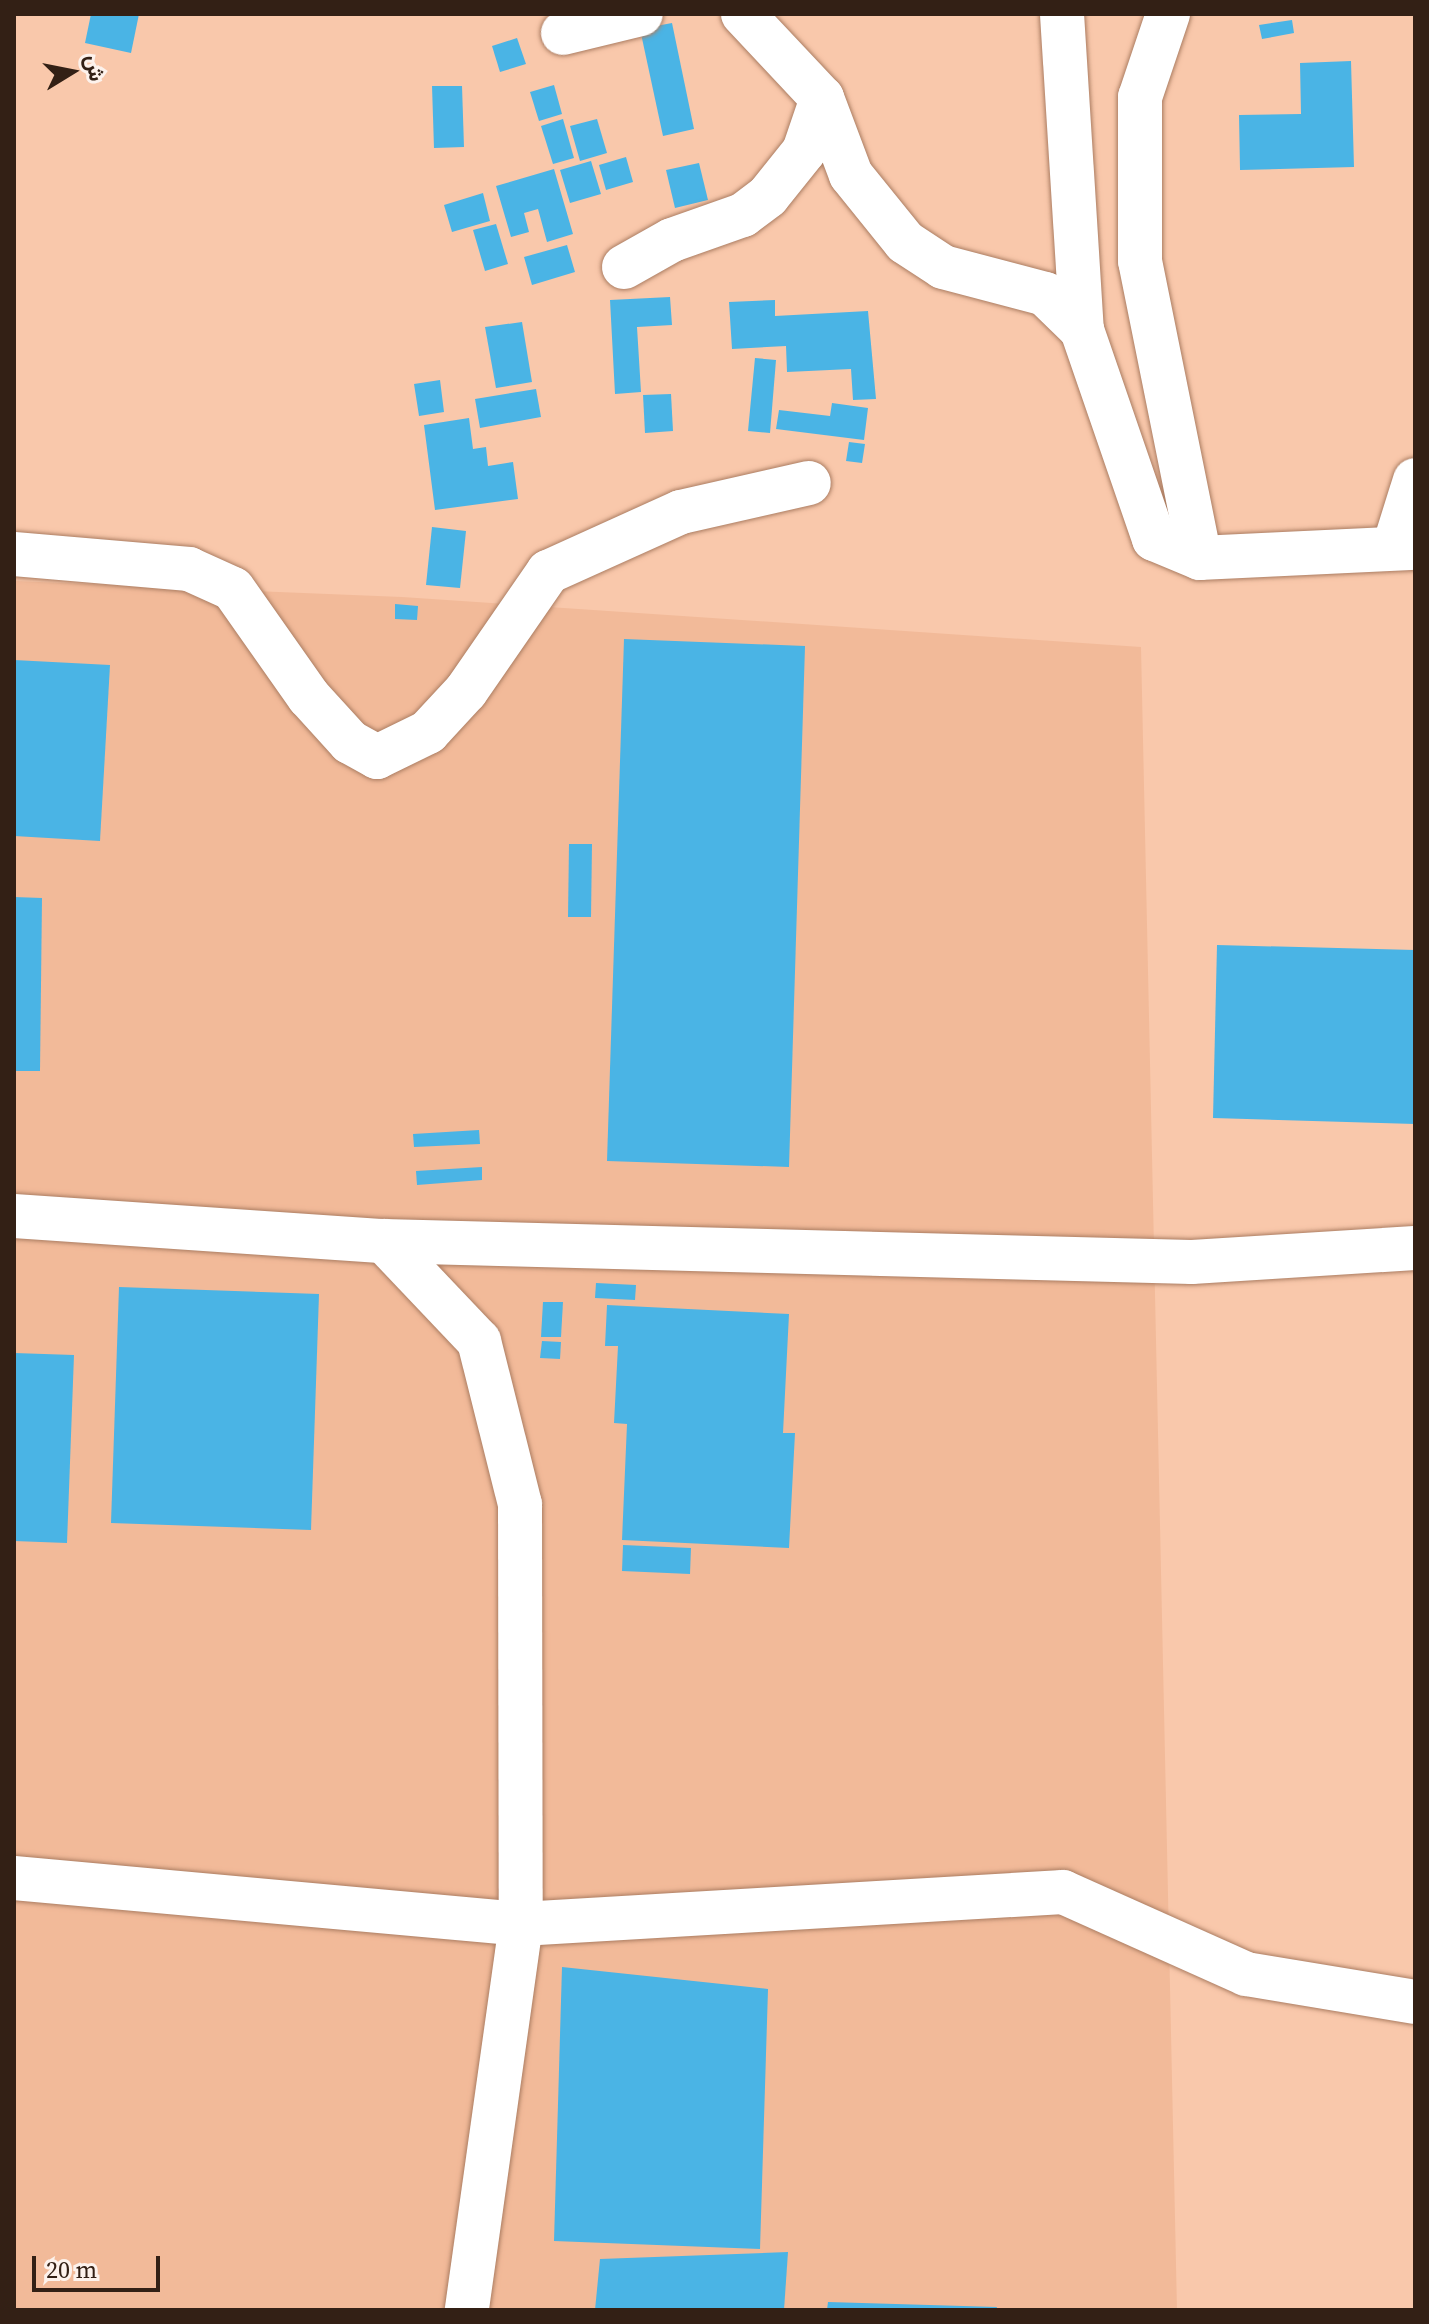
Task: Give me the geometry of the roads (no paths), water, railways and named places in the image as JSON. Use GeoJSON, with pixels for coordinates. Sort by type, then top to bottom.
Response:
{"type":"FeatureCollection","features":[{"type":"Feature","properties":{"kind":"street"},"geometry":{"type":"LineString","coordinates":[[563,33],[641,14]]}},
{"type":"Feature","properties":{"kind":"street"},"geometry":{"type":"LineString","coordinates":[[743,14],[822,98],[851,175],[905,242],[943,267],[1045,294],[1082,330]]}},
{"type":"Feature","properties":{"kind":"street"},"geometry":{"type":"LineString","coordinates":[[1062,14],[1082,330],[1154,539],[1200,558],[1405,548],[1415,480]]}},
{"type":"Feature","properties":{"kind":"street"},"geometry":{"type":"LineString","coordinates":[[1168,14],[1140,97],[1140,261],[1200,558]]}},
{"type":"Feature","properties":{"kind":"street"},"geometry":{"type":"LineString","coordinates":[[624,267],[672,240],[743,215],[768,196],[804,151],[822,98]]}},
{"type":"Feature","properties":{"kind":"street"},"geometry":{"type":"LineString","coordinates":[[14,554],[189,569],[233,589],[309,697],[350,742],[377,757],[428,732],[457,701],[548,572],[681,512],[809,483]]}},
{"type":"Feature","properties":{"kind":"street"},"geometry":{"type":"LineString","coordinates":[[14,1216],[384,1241],[1192,1262],[1415,1248]]}},
{"type":"Feature","properties":{"kind":"street"},"geometry":{"type":"LineString","coordinates":[[384,1241],[479,1341],[520,1504],[521,1924],[467,2310]]}},
{"type":"Feature","properties":{"kind":"street"},"geometry":{"type":"LineString","coordinates":[[14,1878],[521,1924],[1063,1892],[1246,1974],[1415,2002]]}}]}
